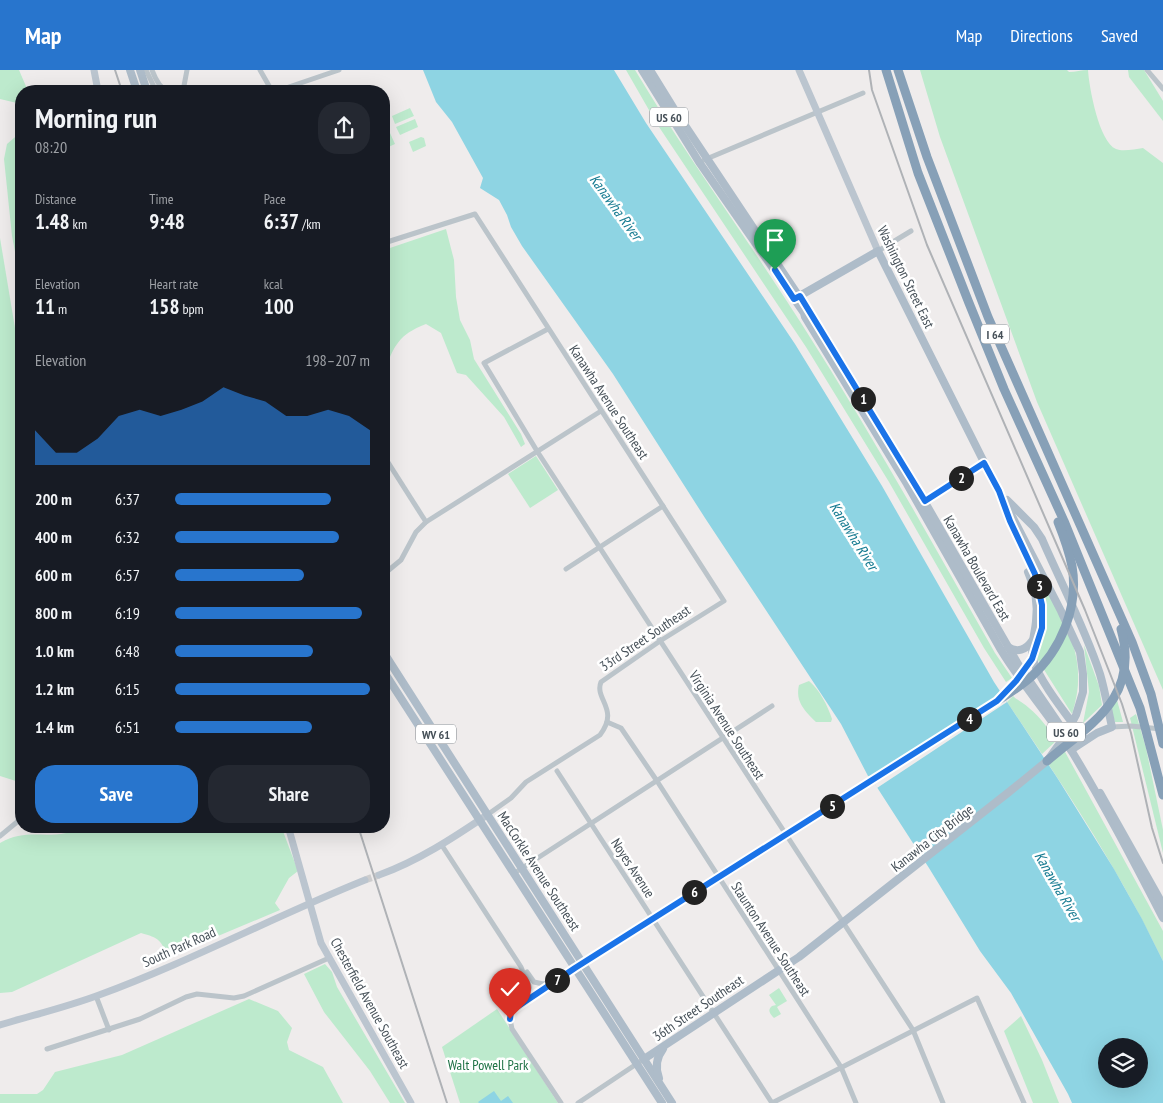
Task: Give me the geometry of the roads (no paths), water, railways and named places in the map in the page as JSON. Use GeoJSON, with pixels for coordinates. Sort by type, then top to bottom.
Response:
{"type":"FeatureCollection","features":[{"type":"Feature","properties":{"kind":"highway","name":"I 64"},"geometry":{"type":"LineString","coordinates":[[886,70],[922,182],[972,312],[1064,521],[1140,708],[1163,795]]}},
{"type":"Feature","properties":{"kind":"highway","name":"I 64"},"geometry":{"type":"LineString","coordinates":[[898,70],[927,157],[988,317],[1132,642],[1151,694],[1163,744]]}},
{"type":"Feature","properties":{"kind":"highway"},"geometry":{"type":"LineString","coordinates":[[997,701],[1024,683],[1044,665],[1062,636],[1071,611],[1074,591],[1072,568],[1067,547],[1043,477]]}},
{"type":"Feature","properties":{"kind":"highway"},"geometry":{"type":"LineString","coordinates":[[1047,761],[1106,710],[1116,697],[1122,684],[1126,660],[1125,642],[1110,592]]}},
{"type":"Feature","properties":{"kind":"main road"},"geometry":{"type":"LineString","coordinates":[[130,70],[135,85]]}},
{"type":"Feature","properties":{"kind":"main road"},"geometry":{"type":"LineString","coordinates":[[140,70],[145,85]]}},
{"type":"Feature","properties":{"kind":"main road","name":"Kanawha Boulevard East"},"geometry":{"type":"LineString","coordinates":[[642,70],[671,120],[703,161],[797,297],[1008,647],[1069,736],[1072,748],[1163,918]]}},
{"type":"Feature","properties":{"kind":"main road","name":"Kanawha Boulevard East"},"geometry":{"type":"LineString","coordinates":[[650,70],[703,161],[772,267],[797,297],[804,317],[922,503],[1012,668],[1072,748],[1163,904]]}},
{"type":"Feature","properties":{"kind":"main road"},"geometry":{"type":"LineString","coordinates":[[797,297],[878,251]]}},
{"type":"Feature","properties":{"kind":"main road","name":"Washington Street East"},"geometry":{"type":"LineString","coordinates":[[878,251],[999,491],[1016,545],[1031,578],[1036,599],[1036,620],[1032,641],[1033,659],[1041,677],[1085,740]]}},
{"type":"Feature","properties":{"kind":"main road","name":"Kanawha Boulevard East"},"geometry":{"type":"LineString","coordinates":[[772,267],[772,271],[800,315],[804,317]]}},
{"type":"Feature","properties":{"kind":"main road","name":"Washington Street East"},"geometry":{"type":"LineString","coordinates":[[999,491],[1034,527],[1042,539],[1099,673],[1112,726]]}},
{"type":"Feature","properties":{"kind":"main road","name":"Kanawha City Bridge"},"geometry":{"type":"LineString","coordinates":[[831,931],[949,841],[1047,761],[1068,732],[1080,702],[1083,674],[1080,652],[999,491]]}},
{"type":"Feature","properties":{"kind":"main road"},"geometry":{"type":"LineString","coordinates":[[575,968],[727,870],[873,781],[997,701],[1027,666],[1042,628],[1042,605],[1035,574],[1010,521]]}},
{"type":"Feature","properties":{"kind":"main road"},"geometry":{"type":"LineString","coordinates":[[1008,647],[1022,650],[1030,645],[1032,641]]}},
{"type":"Feature","properties":{"kind":"main road","name":"MacCorkle Avenue Southeast"},"geometry":{"type":"LineString","coordinates":[[390,662],[672,1103]]}},
{"type":"Feature","properties":{"kind":"main road","name":"MacCorkle Avenue Southeast"},"geometry":{"type":"LineString","coordinates":[[390,681],[662,1103]]}},
{"type":"Feature","properties":{"kind":"main road"},"geometry":{"type":"LineString","coordinates":[[1072,748],[1112,726]]}},
{"type":"Feature","properties":{"kind":"main road","name":"36th Street Southeast"},"geometry":{"type":"LineString","coordinates":[[644,1059],[778,969],[799,957],[831,931]]}},
{"type":"Feature","properties":{"kind":"main road"},"geometry":{"type":"LineString","coordinates":[[662,1087],[656,1063],[660,1052],[668,1043]]}},
{"type":"Feature","properties":{"kind":"street"},"geometry":{"type":"LineString","coordinates":[[94,70],[97,85]]}},
{"type":"Feature","properties":{"kind":"street"},"geometry":{"type":"LineString","coordinates":[[146,70],[153,85]]}},
{"type":"Feature","properties":{"kind":"street"},"geometry":{"type":"LineString","coordinates":[[152,70],[160,85]]}},
{"type":"Feature","properties":{"kind":"street"},"geometry":{"type":"LineString","coordinates":[[184,85],[187,70]]}},
{"type":"Feature","properties":{"kind":"street"},"geometry":{"type":"LineString","coordinates":[[260,70],[269,85]]}},
{"type":"Feature","properties":{"kind":"street"},"geometry":{"type":"LineString","coordinates":[[294,85],[340,70]]}},
{"type":"Feature","properties":{"kind":"street","name":"Washington Street East"},"geometry":{"type":"LineString","coordinates":[[799,70],[878,251]]}},
{"type":"Feature","properties":{"kind":"street"},"geometry":{"type":"LineString","coordinates":[[1147,70],[1163,89]]}},
{"type":"Feature","properties":{"kind":"street"},"geometry":{"type":"LineString","coordinates":[[703,161],[863,92]]}},
{"type":"Feature","properties":{"kind":"street","name":"Kanawha Avenue Southeast"},"geometry":{"type":"LineString","coordinates":[[390,240],[476,214],[724,601]]}},
{"type":"Feature","properties":{"kind":"street"},"geometry":{"type":"LineString","coordinates":[[878,251],[911,231]]}},
{"type":"Feature","properties":{"kind":"street","name":"Virginia Avenue Southeast"},"geometry":{"type":"LineString","coordinates":[[548,329],[484,363],[537,451],[913,1030],[943,1103]]}},
{"type":"Feature","properties":{"kind":"street"},"geometry":{"type":"LineString","coordinates":[[390,569],[401,560],[416,532],[426,522],[601,411]]}},
{"type":"Feature","properties":{"kind":"street"},"geometry":{"type":"LineString","coordinates":[[922,503],[984,463]]}},
{"type":"Feature","properties":{"kind":"street"},"geometry":{"type":"LineString","coordinates":[[390,465],[426,522]]}},
{"type":"Feature","properties":{"kind":"street"},"geometry":{"type":"LineString","coordinates":[[566,569],[663,506]]}},
{"type":"Feature","properties":{"kind":"street","name":"33rd Street Southeast"},"geometry":{"type":"LineString","coordinates":[[607,722],[608,710],[600,689],[601,682],[660,641],[724,601]]}},
{"type":"Feature","properties":{"kind":"street"},"geometry":{"type":"LineString","coordinates":[[513,874],[772,706]]}},
{"type":"Feature","properties":{"kind":"street"},"geometry":{"type":"LineString","coordinates":[[379,875],[402,867],[479,821],[511,798],[526,782],[600,735],[607,722]]}},
{"type":"Feature","properties":{"kind":"street","name":"Staunton Avenue Southeast"},"geometry":{"type":"LineString","coordinates":[[607,722],[622,728],[657,780],[717,877],[841,1067],[856,1103]]}},
{"type":"Feature","properties":{"kind":"street"},"geometry":{"type":"LineString","coordinates":[[1112,726],[1163,729]]}},
{"type":"Feature","properties":{"kind":"street","name":"Noyes Avenue"},"geometry":{"type":"LineString","coordinates":[[557,771],[772,1103]]}},
{"type":"Feature","properties":{"kind":"street"},"geometry":{"type":"LineString","coordinates":[[0,836],[15,824]]}},
{"type":"Feature","properties":{"kind":"street","name":"Chesterfield Avenue Southeast"},"geometry":{"type":"LineString","coordinates":[[290,833],[321,943],[411,1103]]}},
{"type":"Feature","properties":{"kind":"street"},"geometry":{"type":"LineString","coordinates":[[441,844],[521,967],[530,986],[522,1004]]}},
{"type":"Feature","properties":{"kind":"street","name":"South Park Road"},"geometry":{"type":"LineString","coordinates":[[0,1025],[96,996],[141,979],[310,902],[365,880]]}},
{"type":"Feature","properties":{"kind":"street"},"geometry":{"type":"LineString","coordinates":[[47,1049],[140,1019],[196,994],[234,998],[244,996],[329,958]]}},
{"type":"Feature","properties":{"kind":"street"},"geometry":{"type":"LineString","coordinates":[[521,967],[534,982],[543,984],[556,980]]}},
{"type":"Feature","properties":{"kind":"street"},"geometry":{"type":"LineString","coordinates":[[561,1103],[512,1029],[510,1019],[511,1011],[575,968]]}},
{"type":"Feature","properties":{"kind":"street"},"geometry":{"type":"LineString","coordinates":[[96,996],[108,1030]]}},
{"type":"Feature","properties":{"kind":"street"},"geometry":{"type":"LineString","coordinates":[[772,1103],[977,998],[1024,1103]]}},
{"type":"Feature","properties":{"kind":"street","name":"36th Street Southeast"},"geometry":{"type":"LineString","coordinates":[[578,1103],[644,1059]]}},
{"type":"Feature","properties":{"kind":"water","name":"Kanawha River"},"geometry":{"type":"Polygon","coordinates":[[[423,70],[614,70],[646,123],[795,344],[882,486],[994,682],[1058,779],[1114,869],[1142,919],[1163,961],[1163,1103],[1072,1103],[1011,993],[980,951],[929,868],[868,776],[841,724],[705,518],[613,374],[522,246],[499,200],[480,188],[483,178],[452,122],[436,102],[423,70]]]}},
{"type":"Feature","properties":{"kind":"water"},"geometry":{"type":"Polygon","coordinates":[[[494,1091],[501,1101],[508,1096],[513,1103],[478,1102],[494,1091]]]}},
{"type":"Feature","properties":{"kind":"tunnel"},"geometry":{"type":"LineString","coordinates":[[365,880],[379,875]]}},
{"type":"Feature","properties":{"kind":"railway"},"geometry":{"type":"LineString","coordinates":[[115,70],[120,85]]}},
{"type":"Feature","properties":{"kind":"railway"},"geometry":{"type":"LineString","coordinates":[[869,70],[872,90],[927,245],[1085,610],[1122,704],[1131,733],[1152,828],[1163,863]]}},
{"type":"Feature","properties":{"kind":"railway"},"geometry":{"type":"LineString","coordinates":[[360,833],[447,1103]]}},
{"type":"Feature","properties":{"kind":"park label","name":"Walt Powell Park"},"geometry":{"type":"Point","coordinates":[488,1065]}}]}
